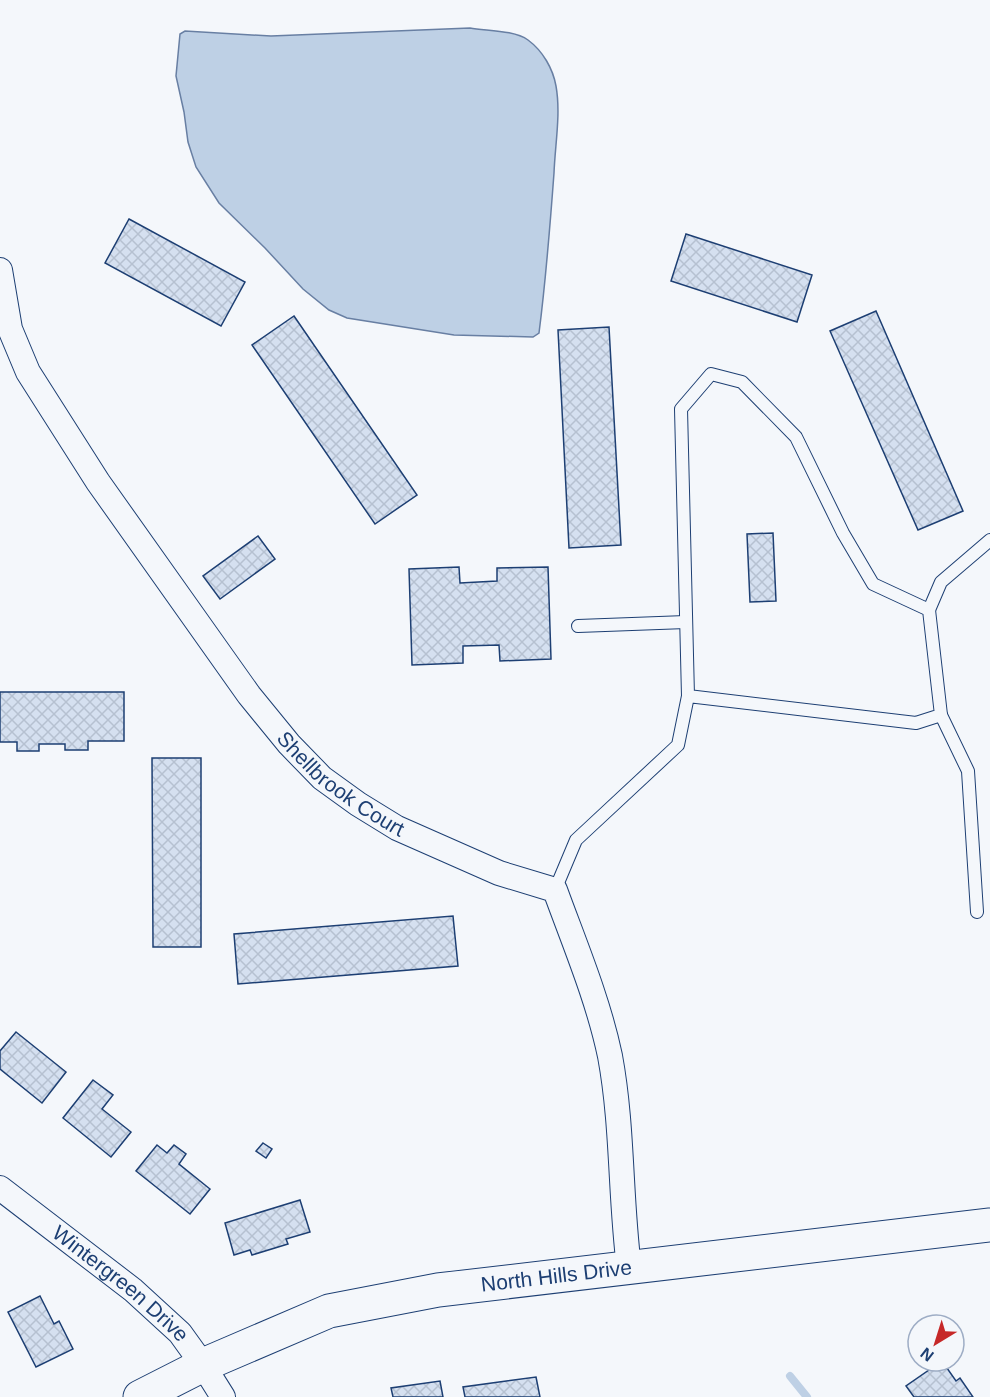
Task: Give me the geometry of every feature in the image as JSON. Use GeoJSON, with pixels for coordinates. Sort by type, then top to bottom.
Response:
{"type":"FeatureCollection","features":[{"type":"Feature","properties":{"kind":"main road","name":"North Hills Drive"},"geometry":{"type":"LineString","coordinates":[[140,1397],[203,1365],[329,1311],[438,1290],[990,1225]]}},
{"type":"Feature","properties":{"kind":"street","name":"Shellbrook Court"},"geometry":{"type":"LineString","coordinates":[[0,270],[9,329],[28,372],[98,482],[249,695],[289,744],[322,778],[397,828],[499,873],[555,890]]}},
{"type":"Feature","properties":{"kind":"street"},"geometry":{"type":"LineString","coordinates":[[555,890],[600,1016],[610,1057],[619,1126],[629,1267]]}},
{"type":"Feature","properties":{"kind":"street","name":"Wintergreen Drive"},"geometry":{"type":"LineString","coordinates":[[0,1188],[133,1290],[180,1333],[223,1397]]}},
{"type":"Feature","properties":{"kind":"lane"},"geometry":{"type":"LineString","coordinates":[[555,890],[576,840],[678,745],[688,696],[681,409],[711,374],[742,382],[796,437],[843,533],[873,584],[928,610]]}},
{"type":"Feature","properties":{"kind":"lane"},"geometry":{"type":"LineString","coordinates":[[977,912],[968,771],[941,715],[928,610],[941,582],[990,540]]}},
{"type":"Feature","properties":{"kind":"lane"},"geometry":{"type":"LineString","coordinates":[[578,626],[686,622]]}},
{"type":"Feature","properties":{"kind":"lane"},"geometry":{"type":"LineString","coordinates":[[688,696],[916,723],[941,715]]}},
{"type":"Feature","properties":{"kind":"water"},"geometry":{"type":"Polygon","coordinates":[[[470,28],[508,33],[528,40],[546,61],[556,86],[558,118],[548,253],[539,333],[533,337],[454,335],[347,318],[329,310],[303,289],[219,203],[196,167],[188,142],[176,76],[180,34],[185,31],[271,36],[470,28]]]}},
{"type":"Feature","properties":{"kind":"building"},"geometry":{"type":"Polygon","coordinates":[[[129,219],[245,282],[221,326],[105,263],[129,219]]]}},
{"type":"Feature","properties":{"kind":"building"},"geometry":{"type":"Polygon","coordinates":[[[686,234],[812,275],[797,322],[671,281],[686,234]]]}},
{"type":"Feature","properties":{"kind":"building"},"geometry":{"type":"Polygon","coordinates":[[[876,311],[963,511],[918,530],[830,331],[876,311]]]}},
{"type":"Feature","properties":{"kind":"building"},"geometry":{"type":"Polygon","coordinates":[[[294,316],[417,495],[375,524],[252,345],[294,316]]]}},
{"type":"Feature","properties":{"kind":"building"},"geometry":{"type":"Polygon","coordinates":[[[609,327],[621,545],[569,548],[558,330],[609,327]]]}},
{"type":"Feature","properties":{"kind":"building"},"geometry":{"type":"Polygon","coordinates":[[[773,533],[776,601],[750,602],[747,534],[773,533]]]}},
{"type":"Feature","properties":{"kind":"building"},"geometry":{"type":"Polygon","coordinates":[[[258,536],[275,559],[220,599],[203,576],[258,536]]]}},
{"type":"Feature","properties":{"kind":"building"},"geometry":{"type":"Polygon","coordinates":[[[459,567],[460,583],[497,581],[497,568],[548,567],[551,659],[500,661],[499,645],[463,646],[463,663],[412,665],[409,569],[459,567]]]}},
{"type":"Feature","properties":{"kind":"building"},"geometry":{"type":"Polygon","coordinates":[[[0,692],[124,692],[124,741],[88,741],[88,750],[65,750],[65,744],[39,744],[39,751],[17,751],[17,742],[0,742],[0,692]]]}},
{"type":"Feature","properties":{"kind":"building"},"geometry":{"type":"Polygon","coordinates":[[[152,758],[201,758],[201,947],[153,947],[152,758]]]}},
{"type":"Feature","properties":{"kind":"building"},"geometry":{"type":"Polygon","coordinates":[[[453,916],[458,966],[238,984],[234,934],[453,916]]]}},
{"type":"Feature","properties":{"kind":"building"},"geometry":{"type":"Polygon","coordinates":[[[16,1032],[66,1072],[42,1103],[0,1069],[0,1051],[16,1032]]]}},
{"type":"Feature","properties":{"kind":"building"},"geometry":{"type":"Polygon","coordinates":[[[93,1080],[113,1095],[102,1109],[131,1132],[111,1157],[63,1118],[93,1080]]]}},
{"type":"Feature","properties":{"kind":"building"},"geometry":{"type":"Polygon","coordinates":[[[263,1143],[272,1149],[266,1158],[256,1151],[263,1143]]]}},
{"type":"Feature","properties":{"kind":"building"},"geometry":{"type":"Polygon","coordinates":[[[157,1145],[167,1153],[174,1145],[186,1154],[179,1164],[210,1189],[190,1214],[136,1171],[157,1145]]]}},
{"type":"Feature","properties":{"kind":"building"},"geometry":{"type":"Polygon","coordinates":[[[300,1200],[310,1232],[286,1239],[288,1244],[252,1255],[250,1250],[234,1255],[225,1223],[300,1200]]]}},
{"type":"Feature","properties":{"kind":"building"},"geometry":{"type":"Polygon","coordinates":[[[40,1296],[54,1324],[59,1321],[73,1349],[36,1367],[8,1312],[40,1296]]]}},
{"type":"Feature","properties":{"kind":"building"},"geometry":{"type":"Polygon","coordinates":[[[925,1373],[950,1373],[956,1381],[960,1378],[973,1397],[914,1397],[906,1386],[925,1373]]]}},
{"type":"Feature","properties":{"kind":"building"},"geometry":{"type":"Polygon","coordinates":[[[536,1377],[540,1397],[465,1397],[463,1387],[536,1377]]]}},
{"type":"Feature","properties":{"kind":"building"},"geometry":{"type":"Polygon","coordinates":[[[440,1381],[443,1397],[393,1397],[391,1388],[440,1381]]]}},
{"type":"Feature","properties":{"kind":"waterway"},"geometry":{"type":"LineString","coordinates":[[790,1376],[807,1397]]}}]}
